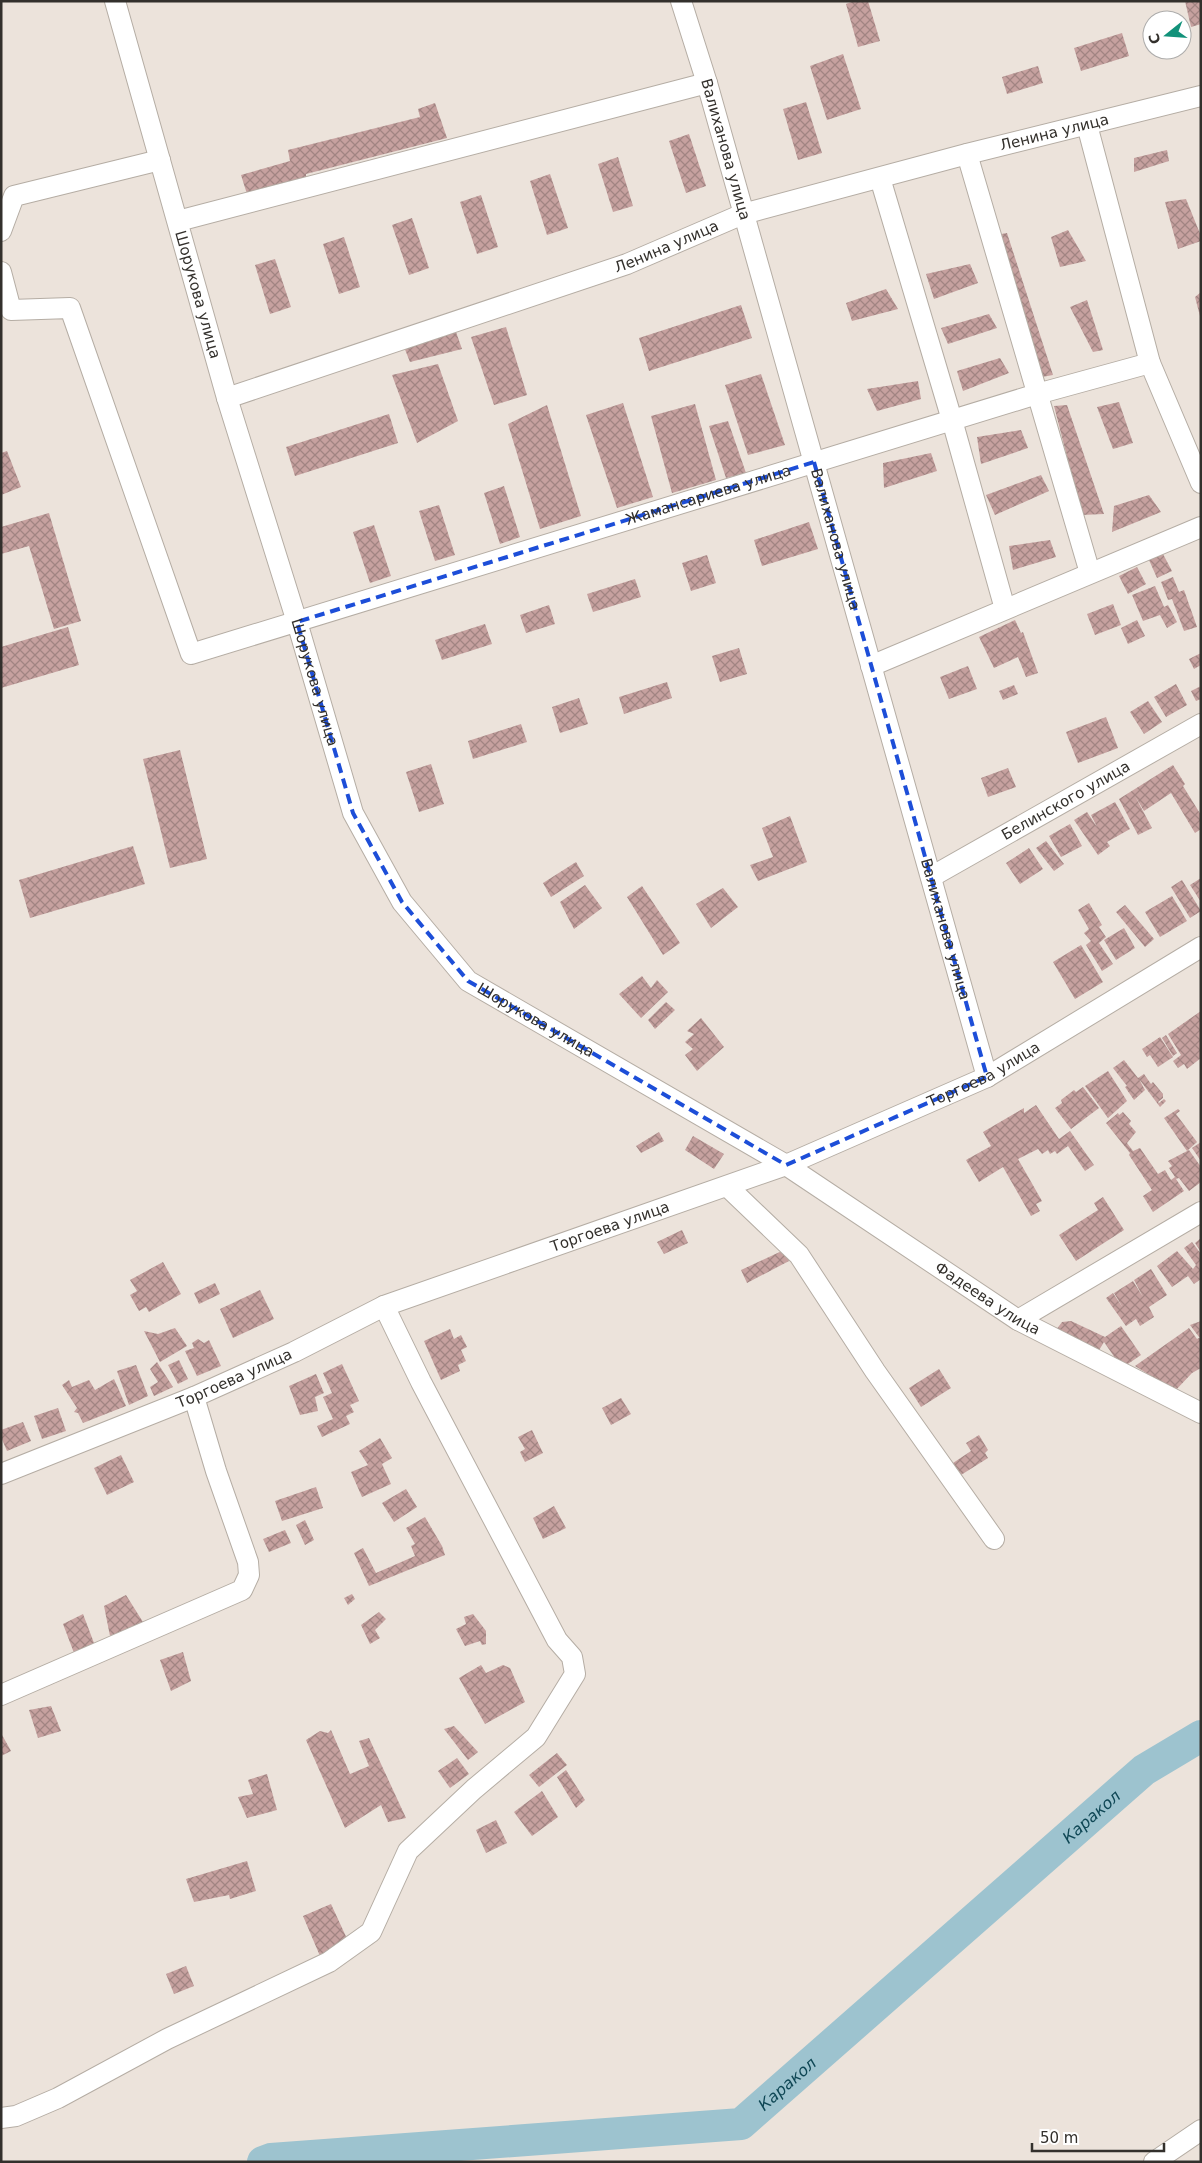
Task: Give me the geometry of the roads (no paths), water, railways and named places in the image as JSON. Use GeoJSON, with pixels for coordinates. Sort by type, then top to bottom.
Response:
{"type":"FeatureCollection","features":[{"type":"Feature","properties":{"kind":"street","name":"Шорукова улица"},"geometry":{"type":"LineString","coordinates":[[115,1],[227,398],[297,622],[353,813],[402,902],[468,981],[786,1165]]}},
{"type":"Feature","properties":{"kind":"street","name":"Валиханова улица"},"geometry":{"type":"LineString","coordinates":[[681,1],[707,82],[988,1077]]}},
{"type":"Feature","properties":{"kind":"street"},"geometry":{"type":"LineString","coordinates":[[178,221],[707,82]]}},
{"type":"Feature","properties":{"kind":"street","name":"Ленина улица"},"geometry":{"type":"LineString","coordinates":[[227,398],[627,264],[743,214],[967,154],[1087,126],[1201,96]]}},
{"type":"Feature","properties":{"kind":"street"},"geometry":{"type":"LineString","coordinates":[[1087,126],[1150,363],[1201,483]]}},
{"type":"Feature","properties":{"kind":"street"},"geometry":{"type":"LineString","coordinates":[[967,154],[1090,573]]}},
{"type":"Feature","properties":{"kind":"street"},"geometry":{"type":"LineString","coordinates":[[1,231],[14,196],[160,160]]}},
{"type":"Feature","properties":{"kind":"street"},"geometry":{"type":"LineString","coordinates":[[880,178],[952,420],[1005,609]]}},
{"type":"Feature","properties":{"kind":"street","name":"Жамансариева улица"},"geometry":{"type":"LineString","coordinates":[[1,272],[11,310],[70,308],[192,654],[1037,394],[1150,363]]}},
{"type":"Feature","properties":{"kind":"street"},"geometry":{"type":"LineString","coordinates":[[871,666],[1201,527]]}},
{"type":"Feature","properties":{"kind":"street","name":"Белинского улица"},"geometry":{"type":"LineString","coordinates":[[931,878],[1201,724]]}},
{"type":"Feature","properties":{"kind":"street","name":"Торгоева улица"},"geometry":{"type":"LineString","coordinates":[[1,1474],[194,1397],[294,1352],[384,1306],[728,1187],[786,1165],[988,1077],[1201,947]]}},
{"type":"Feature","properties":{"kind":"street","name":"Фадеева улица"},"geometry":{"type":"LineString","coordinates":[[786,1165],[1018,1320],[1201,1413]]}},
{"type":"Feature","properties":{"kind":"street"},"geometry":{"type":"LineString","coordinates":[[728,1187],[799,1255],[876,1370],[994,1539]]}},
{"type":"Feature","properties":{"kind":"street"},"geometry":{"type":"LineString","coordinates":[[1018,1320],[1201,1212]]}},
{"type":"Feature","properties":{"kind":"street"},"geometry":{"type":"LineString","coordinates":[[1,2118],[16,2116],[58,2098],[167,2039],[330,1962],[371,1932],[408,1851],[474,1789],[536,1737],[575,1674],[572,1657],[557,1640],[384,1306]]}},
{"type":"Feature","properties":{"kind":"street"},"geometry":{"type":"LineString","coordinates":[[1,1695],[242,1590],[249,1575],[248,1562],[216,1470],[194,1397]]}},
{"type":"Feature","properties":{"kind":"street"},"geometry":{"type":"LineString","coordinates":[[1154,2162],[1201,2130]]}},
{"type":"Feature","properties":{"kind":"waterway","name":"Каракол"},"geometry":{"type":"LineString","coordinates":[[263,2162],[271,2159],[741,2124],[1144,1770],[1201,1736]]}}]}
